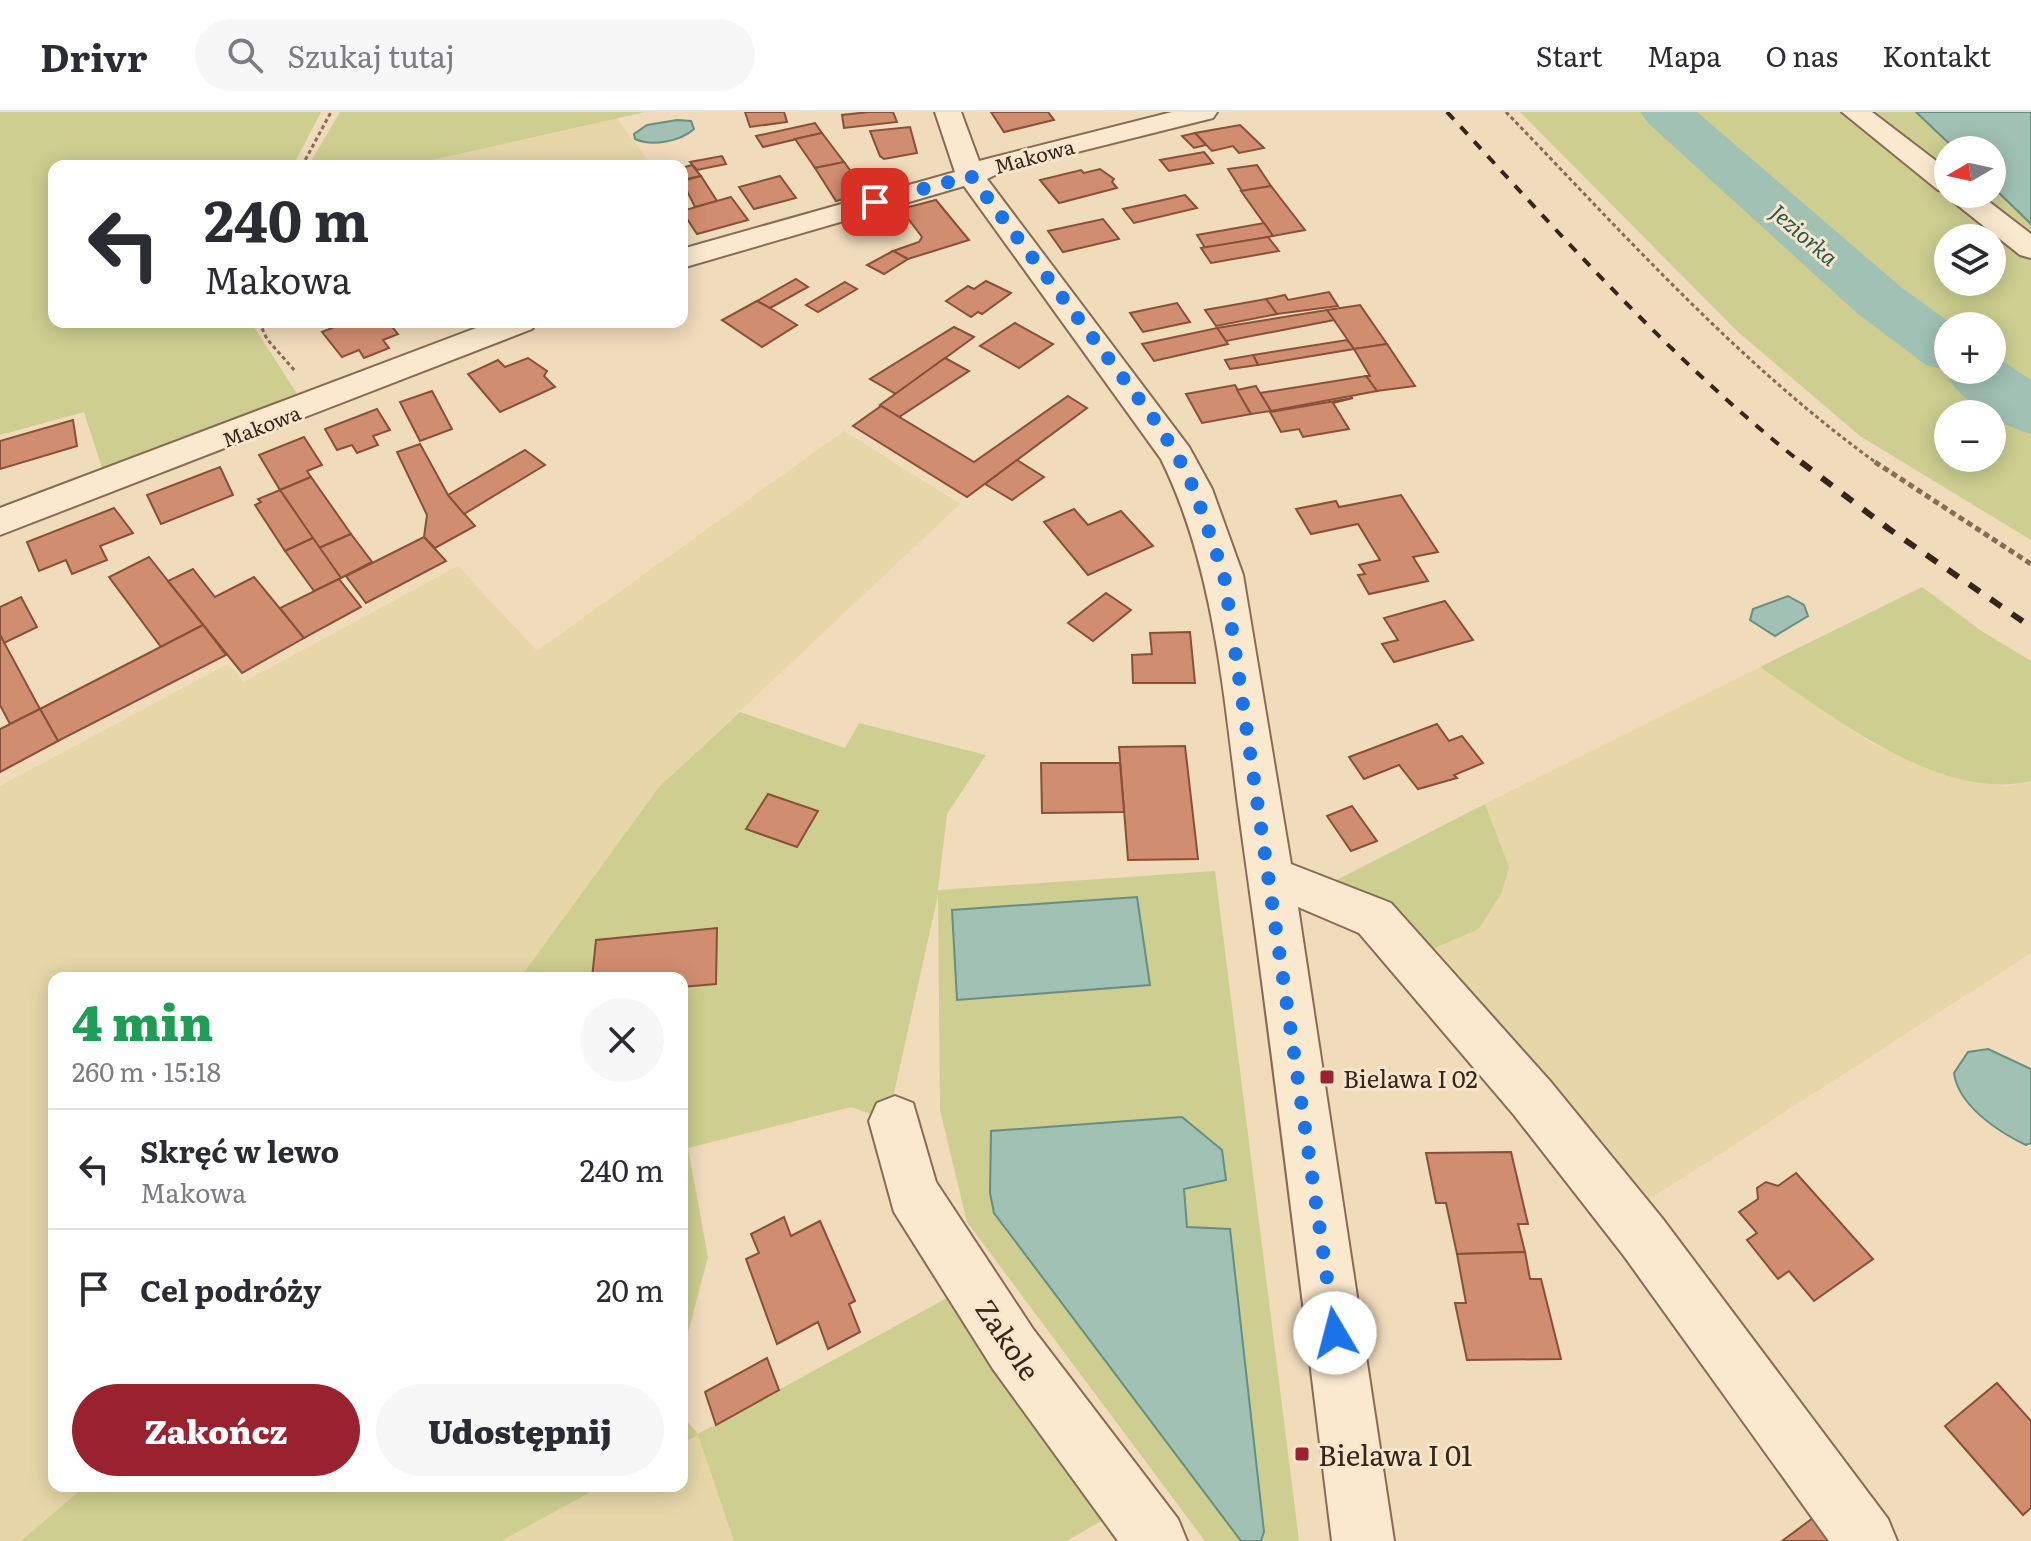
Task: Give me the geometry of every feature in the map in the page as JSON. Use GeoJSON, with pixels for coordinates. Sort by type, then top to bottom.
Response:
{"type":"FeatureCollection","features":[{"type":"Feature","properties":{"kind":"street"},"geometry":{"type":"LineString","coordinates":[[948,112],[971,176],[1154,419],[1194,489],[1224,575],[1271,884],[1363,1541]]}},
{"type":"Feature","properties":{"kind":"street","name":"Makowa"},"geometry":{"type":"LineString","coordinates":[[688,257],[797,223],[971,176],[995,164],[1204,112]]}},
{"type":"Feature","properties":{"kind":"street"},"geometry":{"type":"LineString","coordinates":[[1855,112],[1934,173]]}},
{"type":"Feature","properties":{"kind":"street"},"geometry":{"type":"LineString","coordinates":[[1979,208],[2031,249]]}},
{"type":"Feature","properties":{"kind":"street","name":"Makowa"},"geometry":{"type":"LineString","coordinates":[[0,522],[506,328]]}},
{"type":"Feature","properties":{"kind":"street"},"geometry":{"type":"LineString","coordinates":[[1271,884],[1294,884],[1375,918],[1532,1098],[1643,1237],[1866,1541]]}},
{"type":"Feature","properties":{"kind":"street","name":"Zakole"},"geometry":{"type":"LineString","coordinates":[[895,1121],[913,1193],[1013,1349],[1156,1541]]}},
{"type":"Feature","properties":{"kind":"path"},"geometry":{"type":"LineString","coordinates":[[305,160],[331,112]]}},
{"type":"Feature","properties":{"kind":"path"},"geometry":{"type":"LineString","coordinates":[[1506,112],[1706,317],[1779,386],[1840,434],[2031,564]]}},
{"type":"Feature","properties":{"kind":"path"},"geometry":{"type":"LineString","coordinates":[[262,328],[267,339],[322,401]]}},
{"type":"Feature","properties":{"kind":"shaded area"},"geometry":{"type":"Polygon","coordinates":[[[1916,112],[2031,112],[2031,224],[2006,200],[2006,136],[1941,136],[1916,112]]]}},
{"type":"Feature","properties":{"kind":"shaded area"},"geometry":{"type":"Polygon","coordinates":[[[616,117],[648,160],[431,160],[616,117]]]}},
{"type":"Feature","properties":{"kind":"shaded area"},"geometry":{"type":"Polygon","coordinates":[[[691,121],[694,129],[666,142],[635,139],[634,134],[647,125],[691,121]]]}},
{"type":"Feature","properties":{"kind":"shaded area"},"geometry":{"type":"Polygon","coordinates":[[[844,431],[960,504],[659,787],[524,972],[48,972],[48,1492],[78,1492],[21,1541],[0,1541],[0,786],[228,664],[244,682],[458,566],[537,651],[844,431]]]}},
{"type":"Feature","properties":{"kind":"shaded area"},"geometry":{"type":"Polygon","coordinates":[[[1788,596],[1804,605],[1808,616],[1775,636],[1750,620],[1753,609],[1788,596]]]}},
{"type":"Feature","properties":{"kind":"shaded area"},"geometry":{"type":"Polygon","coordinates":[[[1760,667],[1873,744],[1936,771],[2005,787],[2031,781],[2031,953],[1633,1210],[1421,954],[1479,929],[1509,867],[1485,804],[1760,667]]]}},
{"type":"Feature","properties":{"kind":"shaded area"},"geometry":{"type":"Polygon","coordinates":[[[1137,897],[1150,985],[957,1000],[952,910],[1137,897]]]}},
{"type":"Feature","properties":{"kind":"shaded area"},"geometry":{"type":"Polygon","coordinates":[[[1988,1049],[2031,1069],[2031,1143],[2026,1145],[1992,1125],[1971,1106],[1957,1085],[1954,1073],[1968,1052],[1988,1049]]]}},
{"type":"Feature","properties":{"kind":"shaded area"},"geometry":{"type":"Polygon","coordinates":[[[1182,1117],[1222,1150],[1226,1180],[1184,1189],[1187,1227],[1230,1229],[1264,1532],[1261,1541],[1241,1541],[994,1213],[990,1193],[991,1131],[1182,1117]]]}},
{"type":"Feature","properties":{"kind":"shaded area"},"geometry":{"type":"Polygon","coordinates":[[[698,1434],[734,1541],[501,1541],[591,1492],[688,1492],[688,1440],[698,1434]]]}},
{"type":"Feature","properties":{"kind":"green space"},"geometry":{"type":"Polygon","coordinates":[[[0,112],[321,112],[296,160],[48,160],[48,328],[255,328],[301,400],[103,471],[84,412],[0,435],[0,112]]]}},
{"type":"Feature","properties":{"kind":"green space"},"geometry":{"type":"Polygon","coordinates":[[[340,112],[645,112],[432,160],[312,160],[340,112]]]}},
{"type":"Feature","properties":{"kind":"green space"},"geometry":{"type":"Polygon","coordinates":[[[1520,112],[2031,112],[2031,540],[1860,436],[1738,332],[1520,112]]]}},
{"type":"Feature","properties":{"kind":"green space"},"geometry":{"type":"Polygon","coordinates":[[[1922,587],[1983,632],[2031,661],[2031,781],[1996,784],[1961,779],[1924,767],[1853,730],[1760,667],[1922,587]]]}},
{"type":"Feature","properties":{"kind":"green space"},"geometry":{"type":"Polygon","coordinates":[[[740,712],[845,748],[859,723],[986,755],[947,814],[938,890],[1215,871],[1299,1541],[1205,1541],[967,1222],[940,1110],[938,895],[888,1120],[851,1107],[688,1148],[688,972],[524,972],[659,787],[740,712]]]}},
{"type":"Feature","properties":{"kind":"green space"},"geometry":{"type":"Polygon","coordinates":[[[1485,804],[1509,867],[1502,892],[1479,929],[1421,954],[1327,885],[1485,804]]]}},
{"type":"Feature","properties":{"kind":"green space"},"geometry":{"type":"Polygon","coordinates":[[[688,1148],[708,1257],[688,1333],[688,1148]]]}},
{"type":"Feature","properties":{"kind":"green space"},"geometry":{"type":"Polygon","coordinates":[[[947,1298],[1106,1518],[1067,1541],[734,1541],[698,1435],[688,1440],[688,1422],[698,1434],[947,1298]]]}},
{"type":"Feature","properties":{"kind":"green space"},"geometry":{"type":"Polygon","coordinates":[[[78,1492],[591,1492],[501,1541],[21,1541],[78,1492]]]}},
{"type":"Feature","properties":{"kind":"building"},"geometry":{"type":"Polygon","coordinates":[[[745,112],[784,112],[787,122],[750,127],[745,112]]]}},
{"type":"Feature","properties":{"kind":"building"},"geometry":{"type":"Polygon","coordinates":[[[893,112],[897,122],[844,128],[842,115],[893,112]]]}},
{"type":"Feature","properties":{"kind":"building"},"geometry":{"type":"Polygon","coordinates":[[[991,112],[1048,112],[1054,120],[1004,132],[991,112]]]}},
{"type":"Feature","properties":{"kind":"building"},"geometry":{"type":"Polygon","coordinates":[[[815,123],[822,133],[763,147],[756,136],[815,123]]]}},
{"type":"Feature","properties":{"kind":"building"},"geometry":{"type":"Polygon","coordinates":[[[1240,125],[1264,148],[1239,153],[1233,146],[1212,151],[1195,133],[1240,125]]]}},
{"type":"Feature","properties":{"kind":"building"},"geometry":{"type":"Polygon","coordinates":[[[910,127],[917,153],[884,159],[880,156],[870,131],[910,127]]]}},
{"type":"Feature","properties":{"kind":"building"},"geometry":{"type":"Polygon","coordinates":[[[822,133],[844,162],[815,168],[795,139],[822,133]]]}},
{"type":"Feature","properties":{"kind":"building"},"geometry":{"type":"Polygon","coordinates":[[[1195,133],[1206,145],[1194,148],[1182,136],[1195,133]]]}},
{"type":"Feature","properties":{"kind":"building"},"geometry":{"type":"Polygon","coordinates":[[[1204,152],[1213,163],[1169,171],[1160,160],[1204,152]]]}},
{"type":"Feature","properties":{"kind":"building"},"geometry":{"type":"Polygon","coordinates":[[[722,156],[726,164],[697,170],[690,162],[722,156]]]}},
{"type":"Feature","properties":{"kind":"building"},"geometry":{"type":"Polygon","coordinates":[[[844,162],[867,193],[836,201],[815,168],[844,162]]]}},
{"type":"Feature","properties":{"kind":"building"},"geometry":{"type":"Polygon","coordinates":[[[692,165],[701,176],[688,179],[688,166],[692,165]]]}},
{"type":"Feature","properties":{"kind":"building"},"geometry":{"type":"Polygon","coordinates":[[[1257,165],[1271,186],[1242,191],[1228,169],[1257,165]]]}},
{"type":"Feature","properties":{"kind":"building"},"geometry":{"type":"Polygon","coordinates":[[[1100,169],[1114,179],[1112,182],[1117,188],[1059,203],[1040,180],[1081,170],[1084,173],[1100,169]]]}},
{"type":"Feature","properties":{"kind":"building"},"geometry":{"type":"Polygon","coordinates":[[[701,176],[717,201],[695,207],[688,193],[688,179],[701,176]]]}},
{"type":"Feature","properties":{"kind":"building"},"geometry":{"type":"Polygon","coordinates":[[[780,176],[796,198],[754,209],[739,187],[780,176]]]}},
{"type":"Feature","properties":{"kind":"building"},"geometry":{"type":"Polygon","coordinates":[[[1271,186],[1305,230],[1273,236],[1241,191],[1271,186]]]}},
{"type":"Feature","properties":{"kind":"building"},"geometry":{"type":"Polygon","coordinates":[[[1185,195],[1197,208],[1134,223],[1123,209],[1185,195]]]}},
{"type":"Feature","properties":{"kind":"building"},"geometry":{"type":"Polygon","coordinates":[[[731,197],[748,220],[697,234],[688,220],[688,209],[731,197]]]}},
{"type":"Feature","properties":{"kind":"building"},"geometry":{"type":"Polygon","coordinates":[[[936,200],[969,240],[908,259],[893,251],[919,242],[922,237],[901,209],[936,200]]]}},
{"type":"Feature","properties":{"kind":"building"},"geometry":{"type":"Polygon","coordinates":[[[1103,219],[1119,239],[1063,252],[1048,231],[1103,219]]]}},
{"type":"Feature","properties":{"kind":"building"},"geometry":{"type":"Polygon","coordinates":[[[1264,223],[1273,236],[1205,248],[1197,235],[1264,223]]]}},
{"type":"Feature","properties":{"kind":"building"},"geometry":{"type":"Polygon","coordinates":[[[1268,237],[1279,251],[1211,263],[1201,248],[1268,237]]]}},
{"type":"Feature","properties":{"kind":"building"},"geometry":{"type":"Polygon","coordinates":[[[893,251],[908,259],[884,274],[867,265],[893,251]]]}},
{"type":"Feature","properties":{"kind":"building"},"geometry":{"type":"Polygon","coordinates":[[[796,279],[808,287],[770,308],[757,301],[796,279]]]}},
{"type":"Feature","properties":{"kind":"building"},"geometry":{"type":"Polygon","coordinates":[[[986,281],[1011,293],[982,314],[978,312],[971,317],[946,301],[968,286],[974,289],[986,281]]]}},
{"type":"Feature","properties":{"kind":"building"},"geometry":{"type":"Polygon","coordinates":[[[845,282],[857,289],[818,312],[806,305],[845,282]]]}},
{"type":"Feature","properties":{"kind":"building"},"geometry":{"type":"Polygon","coordinates":[[[1329,292],[1338,306],[1277,314],[1266,299],[1285,295],[1288,300],[1329,292]]]}},
{"type":"Feature","properties":{"kind":"building"},"geometry":{"type":"Polygon","coordinates":[[[1266,299],[1277,314],[1216,326],[1205,310],[1266,299]]]}},
{"type":"Feature","properties":{"kind":"building"},"geometry":{"type":"Polygon","coordinates":[[[757,301],[797,325],[762,347],[722,320],[757,301]]]}},
{"type":"Feature","properties":{"kind":"building"},"geometry":{"type":"Polygon","coordinates":[[[1177,303],[1190,322],[1143,332],[1130,313],[1177,303]]]}},
{"type":"Feature","properties":{"kind":"building"},"geometry":{"type":"Polygon","coordinates":[[[1360,305],[1387,344],[1354,349],[1327,310],[1360,305]]]}},
{"type":"Feature","properties":{"kind":"building"},"geometry":{"type":"Polygon","coordinates":[[[1327,310],[1334,320],[1226,341],[1217,328],[1327,310]]]}},
{"type":"Feature","properties":{"kind":"building"},"geometry":{"type":"Polygon","coordinates":[[[1015,323],[1053,344],[1019,368],[980,346],[1015,323]]]}},
{"type":"Feature","properties":{"kind":"building"},"geometry":{"type":"Polygon","coordinates":[[[954,327],[974,337],[896,394],[870,379],[954,327]]]}},
{"type":"Feature","properties":{"kind":"building"},"geometry":{"type":"Polygon","coordinates":[[[332,328],[393,328],[398,334],[383,340],[389,348],[364,358],[359,350],[342,357],[322,332],[332,328]]]}},
{"type":"Feature","properties":{"kind":"building"},"geometry":{"type":"Polygon","coordinates":[[[1217,328],[1228,344],[1154,361],[1142,344],[1217,328]]]}},
{"type":"Feature","properties":{"kind":"building"},"geometry":{"type":"Polygon","coordinates":[[[1347,340],[1354,349],[1258,365],[1253,355],[1347,340]]]}},
{"type":"Feature","properties":{"kind":"building"},"geometry":{"type":"Polygon","coordinates":[[[1387,344],[1415,386],[1377,391],[1366,376],[1370,376],[1354,349],[1387,344]]]}},
{"type":"Feature","properties":{"kind":"building"},"geometry":{"type":"Polygon","coordinates":[[[1253,355],[1258,365],[1230,369],[1225,360],[1253,355]]]}},
{"type":"Feature","properties":{"kind":"building"},"geometry":{"type":"Polygon","coordinates":[[[528,358],[547,371],[544,376],[555,387],[500,412],[468,374],[498,360],[505,367],[528,358]]]}},
{"type":"Feature","properties":{"kind":"building"},"geometry":{"type":"Polygon","coordinates":[[[945,358],[969,371],[899,417],[880,405],[945,358]]]}},
{"type":"Feature","properties":{"kind":"building"},"geometry":{"type":"Polygon","coordinates":[[[1366,376],[1377,391],[1271,411],[1260,393],[1366,376]]]}},
{"type":"Feature","properties":{"kind":"building"},"geometry":{"type":"Polygon","coordinates":[[[1235,385],[1251,414],[1202,423],[1186,394],[1235,385]]]}},
{"type":"Feature","properties":{"kind":"building"},"geometry":{"type":"Polygon","coordinates":[[[1256,386],[1271,411],[1251,414],[1237,390],[1256,386]]]}},
{"type":"Feature","properties":{"kind":"building"},"geometry":{"type":"Polygon","coordinates":[[[432,391],[452,429],[420,441],[400,402],[432,391]]]}},
{"type":"Feature","properties":{"kind":"building"},"geometry":{"type":"Polygon","coordinates":[[[1068,396],[1087,408],[967,497],[853,426],[881,406],[974,462],[1068,396]]]}},
{"type":"Feature","properties":{"kind":"building"},"geometry":{"type":"Polygon","coordinates":[[[1353,398],[1333,403],[1349,429],[1303,437],[1299,429],[1281,432],[1270,412],[1353,398]]]}},
{"type":"Feature","properties":{"kind":"building"},"geometry":{"type":"Polygon","coordinates":[[[377,409],[390,430],[373,436],[378,445],[357,453],[352,445],[337,450],[325,429],[377,409]]]}},
{"type":"Feature","properties":{"kind":"building"},"geometry":{"type":"Polygon","coordinates":[[[73,420],[77,446],[0,469],[0,441],[73,420]]]}},
{"type":"Feature","properties":{"kind":"building"},"geometry":{"type":"Polygon","coordinates":[[[304,437],[322,465],[307,471],[311,477],[280,490],[259,455],[304,437]]]}},
{"type":"Feature","properties":{"kind":"building"},"geometry":{"type":"Polygon","coordinates":[[[420,444],[448,495],[475,526],[435,548],[424,537],[427,515],[397,452],[420,444]]]}},
{"type":"Feature","properties":{"kind":"building"},"geometry":{"type":"Polygon","coordinates":[[[525,450],[545,465],[464,514],[448,495],[525,450]]]}},
{"type":"Feature","properties":{"kind":"building"},"geometry":{"type":"Polygon","coordinates":[[[1017,460],[1044,477],[1012,500],[985,484],[1017,460]]]}},
{"type":"Feature","properties":{"kind":"building"},"geometry":{"type":"Polygon","coordinates":[[[220,467],[233,495],[161,524],[147,495],[220,467]]]}},
{"type":"Feature","properties":{"kind":"building"},"geometry":{"type":"Polygon","coordinates":[[[311,477],[351,534],[319,548],[280,490],[311,477]]]}},
{"type":"Feature","properties":{"kind":"building"},"geometry":{"type":"Polygon","coordinates":[[[280,490],[313,538],[285,551],[255,505],[261,502],[258,499],[280,490]]]}},
{"type":"Feature","properties":{"kind":"building"},"geometry":{"type":"Polygon","coordinates":[[[1401,495],[1438,552],[1413,557],[1428,581],[1369,594],[1358,575],[1365,574],[1359,565],[1380,560],[1358,524],[1311,534],[1296,509],[1336,501],[1339,507],[1401,495]]]}},
{"type":"Feature","properties":{"kind":"building"},"geometry":{"type":"Polygon","coordinates":[[[114,508],[133,533],[100,546],[107,560],[72,574],[66,560],[39,571],[27,542],[114,508]]]}},
{"type":"Feature","properties":{"kind":"building"},"geometry":{"type":"Polygon","coordinates":[[[1074,509],[1088,525],[1121,511],[1153,546],[1088,575],[1044,522],[1074,509]]]}},
{"type":"Feature","properties":{"kind":"building"},"geometry":{"type":"Polygon","coordinates":[[[351,534],[372,562],[341,578],[319,548],[351,534]]]}},
{"type":"Feature","properties":{"kind":"building"},"geometry":{"type":"Polygon","coordinates":[[[424,537],[446,561],[366,603],[346,576],[424,537]]]}},
{"type":"Feature","properties":{"kind":"building"},"geometry":{"type":"Polygon","coordinates":[[[313,538],[341,578],[314,591],[285,551],[313,538]]]}},
{"type":"Feature","properties":{"kind":"building"},"geometry":{"type":"Polygon","coordinates":[[[149,557],[203,625],[161,647],[109,577],[149,557]]]}},
{"type":"Feature","properties":{"kind":"building"},"geometry":{"type":"Polygon","coordinates":[[[193,569],[215,597],[254,577],[304,638],[242,673],[168,581],[193,569]]]}},
{"type":"Feature","properties":{"kind":"building"},"geometry":{"type":"Polygon","coordinates":[[[339,579],[361,607],[304,638],[280,608],[339,579]]]}},
{"type":"Feature","properties":{"kind":"building"},"geometry":{"type":"Polygon","coordinates":[[[1106,593],[1131,610],[1093,641],[1068,623],[1106,593]]]}},
{"type":"Feature","properties":{"kind":"building"},"geometry":{"type":"Polygon","coordinates":[[[21,597],[37,627],[4,643],[0,635],[0,607],[21,597]]]}},
{"type":"Feature","properties":{"kind":"building"},"geometry":{"type":"Polygon","coordinates":[[[1445,601],[1473,640],[1394,662],[1382,644],[1398,640],[1384,618],[1445,601]]]}},
{"type":"Feature","properties":{"kind":"building"},"geometry":{"type":"Polygon","coordinates":[[[203,625],[226,655],[58,741],[40,709],[203,625]]]}},
{"type":"Feature","properties":{"kind":"building"},"geometry":{"type":"Polygon","coordinates":[[[1190,632],[1195,683],[1133,683],[1132,655],[1152,654],[1150,633],[1190,632]]]}},
{"type":"Feature","properties":{"kind":"building"},"geometry":{"type":"Polygon","coordinates":[[[0,635],[40,709],[10,724],[0,705],[0,635]]]}},
{"type":"Feature","properties":{"kind":"building"},"geometry":{"type":"Polygon","coordinates":[[[40,709],[58,741],[0,772],[0,729],[40,709]]]}},
{"type":"Feature","properties":{"kind":"building"},"geometry":{"type":"Polygon","coordinates":[[[1437,724],[1449,741],[1462,736],[1483,763],[1454,775],[1457,778],[1418,789],[1399,765],[1364,779],[1349,757],[1437,724]]]}},
{"type":"Feature","properties":{"kind":"building"},"geometry":{"type":"Polygon","coordinates":[[[1185,746],[1198,859],[1128,860],[1119,747],[1185,746]]]}},
{"type":"Feature","properties":{"kind":"building"},"geometry":{"type":"Polygon","coordinates":[[[1041,763],[1120,763],[1124,812],[1042,813],[1041,763]]]}},
{"type":"Feature","properties":{"kind":"building"},"geometry":{"type":"Polygon","coordinates":[[[768,794],[818,811],[797,847],[746,829],[768,794]]]}},
{"type":"Feature","properties":{"kind":"building"},"geometry":{"type":"Polygon","coordinates":[[[1352,806],[1377,841],[1351,851],[1327,816],[1352,806]]]}},
{"type":"Feature","properties":{"kind":"building"},"geometry":{"type":"Polygon","coordinates":[[[717,928],[716,984],[688,986],[688,972],[593,972],[596,940],[717,928]]]}},
{"type":"Feature","properties":{"kind":"building"},"geometry":{"type":"Polygon","coordinates":[[[1511,1152],[1528,1224],[1518,1224],[1525,1252],[1457,1254],[1446,1203],[1436,1203],[1426,1153],[1511,1152]]]}},
{"type":"Feature","properties":{"kind":"building"},"geometry":{"type":"Polygon","coordinates":[[[1796,1173],[1873,1259],[1814,1301],[1789,1271],[1778,1279],[1747,1240],[1757,1233],[1739,1212],[1758,1199],[1757,1188],[1766,1182],[1778,1186],[1796,1173]]]}},
{"type":"Feature","properties":{"kind":"building"},"geometry":{"type":"Polygon","coordinates":[[[784,1217],[791,1236],[820,1221],[855,1301],[849,1304],[860,1332],[828,1349],[818,1322],[777,1344],[746,1259],[759,1253],[751,1234],[784,1217]]]}},
{"type":"Feature","properties":{"kind":"building"},"geometry":{"type":"Polygon","coordinates":[[[1525,1252],[1530,1279],[1541,1279],[1561,1359],[1467,1360],[1455,1303],[1466,1303],[1457,1254],[1525,1252]]]}},
{"type":"Feature","properties":{"kind":"building"},"geometry":{"type":"Polygon","coordinates":[[[767,1358],[779,1390],[716,1425],[705,1392],[767,1358]]]}},
{"type":"Feature","properties":{"kind":"building"},"geometry":{"type":"Polygon","coordinates":[[[1997,1383],[2031,1421],[2031,1508],[2023,1515],[1945,1426],[1997,1383]]]}},
{"type":"Feature","properties":{"kind":"building"},"geometry":{"type":"Polygon","coordinates":[[[1813,1518],[1830,1541],[1782,1541],[1813,1518]]]}},
{"type":"Feature","properties":{"kind":"waterway","name":"Jeziorka"},"geometry":{"type":"LineString","coordinates":[[1666,112],[1880,301],[1934,341]]}},
{"type":"Feature","properties":{"kind":"waterway","name":"Jeziorka"},"geometry":{"type":"LineString","coordinates":[[1993,384],[2031,412]]}},
{"type":"Feature","properties":{"kind":"railway"},"geometry":{"type":"LineString","coordinates":[[1447,112],[1662,339],[1754,424],[1803,464]]}},
{"type":"Feature","properties":{"kind":"railway"},"geometry":{"type":"LineString","coordinates":[[1801,462],[1889,529],[2031,627]]}},
{"type":"Feature","properties":{"kind":"place","name":"Bielawa I 02"},"geometry":{"type":"Point","coordinates":[1327,1077]}},
{"type":"Feature","properties":{"kind":"place","name":"Bielawa I 01"},"geometry":{"type":"Point","coordinates":[1302,1454]}},
{"type":"Feature","properties":{"kind":"route"},"geometry":{"type":"LineString","coordinates":[[875,202],[971,176],[1154,419],[1194,489],[1224,575],[1277,919],[1335,1333]]}}]}
